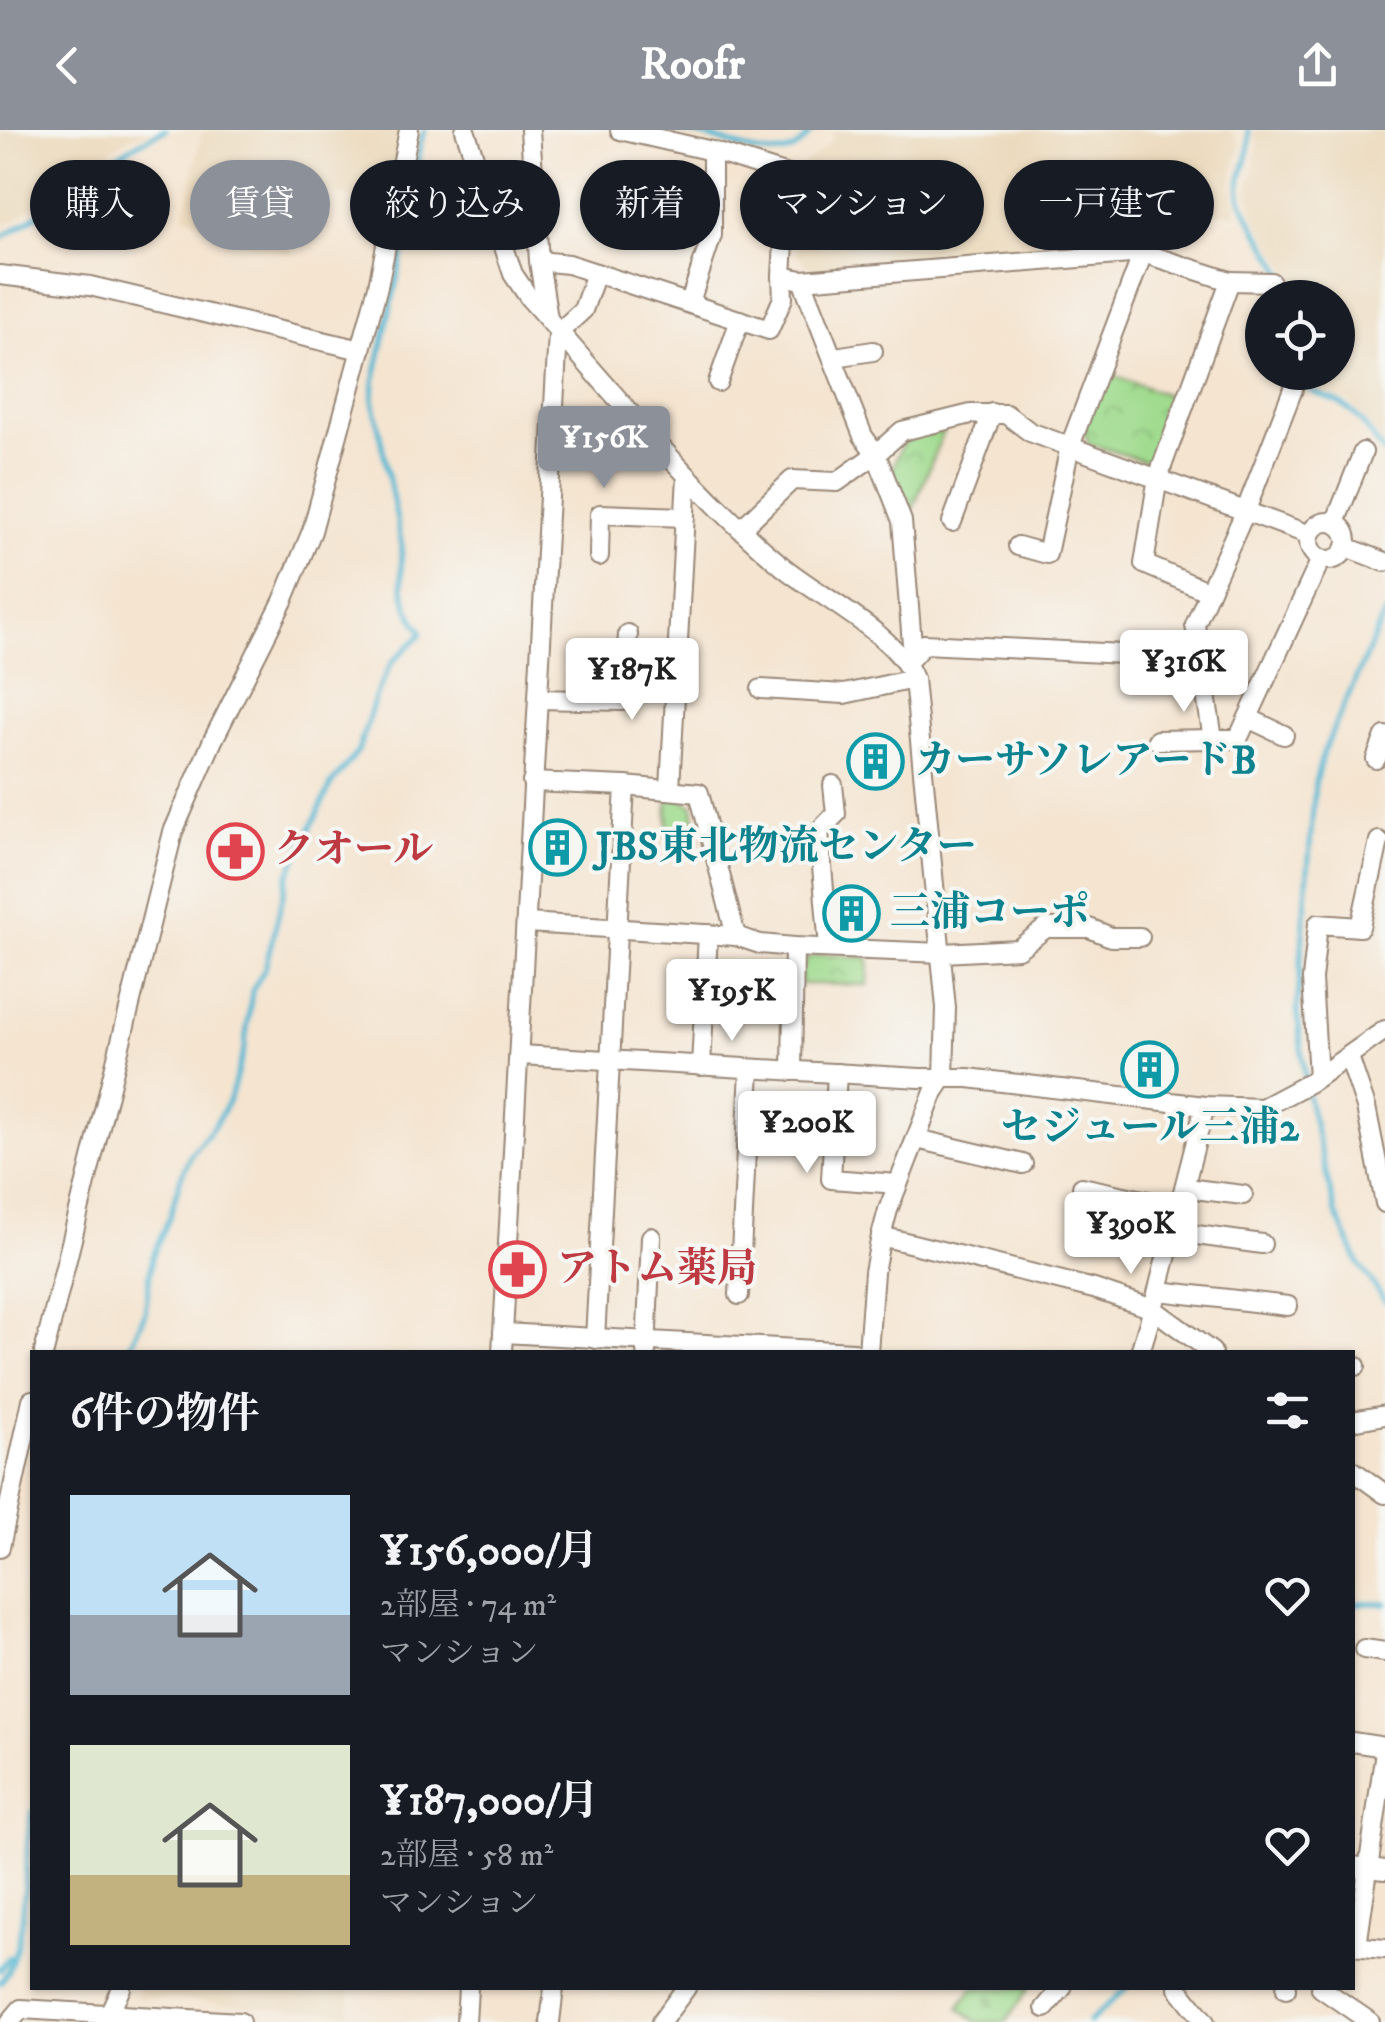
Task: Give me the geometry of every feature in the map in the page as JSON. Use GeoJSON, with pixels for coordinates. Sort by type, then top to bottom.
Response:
{"type":"FeatureCollection","features":[{"type":"Feature","properties":{"kind":"street"},"geometry":{"type":"LineString","coordinates":[[44,1350],[173,832],[312,532],[378,286],[409,130]]}},
{"type":"Feature","properties":{"kind":"street"},"geometry":{"type":"LineString","coordinates":[[465,130],[514,274],[530,300],[688,476],[741,529],[784,567],[884,640],[911,666]]}},
{"type":"Feature","properties":{"kind":"street"},"geometry":{"type":"LineString","coordinates":[[502,1350],[527,923],[553,326],[539,261],[530,130]]}},
{"type":"Feature","properties":{"kind":"street"},"geometry":{"type":"LineString","coordinates":[[539,261],[596,272],[769,330],[783,298],[788,176],[712,151],[620,130]]}},
{"type":"Feature","properties":{"kind":"street"},"geometry":{"type":"LineString","coordinates":[[690,302],[712,235],[712,151]]}},
{"type":"Feature","properties":{"kind":"street"},"geometry":{"type":"LineString","coordinates":[[782,276],[802,280],[1143,252],[1230,282],[1245,282]]}},
{"type":"Feature","properties":{"kind":"street"},"geometry":{"type":"LineString","coordinates":[[1018,546],[1048,554],[1070,446],[1143,252]]}},
{"type":"Feature","properties":{"kind":"street"},"geometry":{"type":"LineString","coordinates":[[553,326],[584,310],[596,272]]}},
{"type":"Feature","properties":{"kind":"street"},"geometry":{"type":"LineString","coordinates":[[0,274],[90,286],[362,350]]}},
{"type":"Feature","properties":{"kind":"street"},"geometry":{"type":"LineString","coordinates":[[802,280],[863,436],[876,454],[902,521],[911,666],[946,1008],[944,1077],[934,1092],[881,1236],[868,1350]]}},
{"type":"Feature","properties":{"kind":"street"},"geometry":{"type":"LineString","coordinates":[[1209,592],[1144,564],[1158,477],[1230,282]]}},
{"type":"Feature","properties":{"kind":"street"},"geometry":{"type":"LineString","coordinates":[[718,382],[740,320]]}},
{"type":"Feature","properties":{"kind":"street"},"geometry":{"type":"LineString","coordinates":[[835,357],[873,351]]}},
{"type":"Feature","properties":{"kind":"street"},"geometry":{"type":"LineString","coordinates":[[1212,739],[1195,625],[1293,390]]}},
{"type":"Feature","properties":{"kind":"street"},"geometry":{"type":"LineString","coordinates":[[952,522],[992,413]]}},
{"type":"Feature","properties":{"kind":"street"},"geometry":{"type":"LineString","coordinates":[[741,529],[792,480],[837,482],[902,431],[971,414],[992,413],[1006,414],[1030,432],[1310,534]]}},
{"type":"Feature","properties":{"kind":"street"},"geometry":{"type":"LineString","coordinates":[[1335,523],[1364,452]]}},
{"type":"Feature","properties":{"kind":"street"},"geometry":{"type":"LineString","coordinates":[[670,788],[688,476]]}},
{"type":"Feature","properties":{"kind":"street"},"geometry":{"type":"LineString","coordinates":[[599,556],[600,514],[686,517]]}},
{"type":"Feature","properties":{"kind":"street"},"geometry":{"type":"LineString","coordinates":[[1335,523],[1346,536],[1346,548],[1333,560],[1321,559],[1310,546],[1310,534],[1318,525],[1335,523]]}},
{"type":"Feature","properties":{"kind":"street"},"geometry":{"type":"LineString","coordinates":[[1346,548],[1385,562]]}},
{"type":"Feature","properties":{"kind":"street"},"geometry":{"type":"LineString","coordinates":[[1157,740],[1238,740],[1321,559]]}},
{"type":"Feature","properties":{"kind":"street"},"geometry":{"type":"LineString","coordinates":[[538,698],[623,701],[628,634]]}},
{"type":"Feature","properties":{"kind":"street"},"geometry":{"type":"LineString","coordinates":[[761,689],[844,694],[911,666],[924,644],[1182,657]]}},
{"type":"Feature","properties":{"kind":"street"},"geometry":{"type":"LineString","coordinates":[[1248,718],[1284,735]]}},
{"type":"Feature","properties":{"kind":"street"},"geometry":{"type":"LineString","coordinates":[[1376,759],[1385,736]]}},
{"type":"Feature","properties":{"kind":"street"},"geometry":{"type":"LineString","coordinates":[[532,782],[670,788],[698,793],[736,936]]}},
{"type":"Feature","properties":{"kind":"street"},"geometry":{"type":"LineString","coordinates":[[829,948],[818,831],[836,814],[834,785]]}},
{"type":"Feature","properties":{"kind":"street"},"geometry":{"type":"LineString","coordinates":[[594,1338],[625,786]]}},
{"type":"Feature","properties":{"kind":"street"},"geometry":{"type":"LineString","coordinates":[[1310,1082],[1312,979],[1318,924],[1360,927],[1380,841]]}},
{"type":"Feature","properties":{"kind":"street"},"geometry":{"type":"LineString","coordinates":[[527,923],[736,936],[760,944],[794,947],[942,953],[1018,948],[1046,928],[1088,928],[1111,937],[1140,937]]}},
{"type":"Feature","properties":{"kind":"street"},"geometry":{"type":"LineString","coordinates":[[700,1066],[708,934]]}},
{"type":"Feature","properties":{"kind":"street"},"geometry":{"type":"LineString","coordinates":[[792,1071],[794,947]]}},
{"type":"Feature","properties":{"kind":"street"},"geometry":{"type":"LineString","coordinates":[[520,1055],[944,1077],[1205,1106],[1262,1108],[1310,1082],[1385,1030]]}},
{"type":"Feature","properties":{"kind":"street"},"geometry":{"type":"LineString","coordinates":[[1349,1057],[1376,1105],[1384,1195]]}},
{"type":"Feature","properties":{"kind":"street"},"geometry":{"type":"LineString","coordinates":[[739,1295],[750,1069]]}},
{"type":"Feature","properties":{"kind":"street"},"geometry":{"type":"LineString","coordinates":[[837,1074],[831,1178],[898,1184]]}},
{"type":"Feature","properties":{"kind":"street"},"geometry":{"type":"LineString","coordinates":[[1141,1350],[1175,1232],[1205,1106]]}},
{"type":"Feature","properties":{"kind":"street"},"geometry":{"type":"LineString","coordinates":[[917,1138],[1023,1164]]}},
{"type":"Feature","properties":{"kind":"street"},"geometry":{"type":"LineString","coordinates":[[1082,1187],[1181,1208]]}},
{"type":"Feature","properties":{"kind":"street"},"geometry":{"type":"LineString","coordinates":[[1186,1188],[1242,1195]]}},
{"type":"Feature","properties":{"kind":"street"},"geometry":{"type":"LineString","coordinates":[[1175,1232],[1262,1244]]}},
{"type":"Feature","properties":{"kind":"street"},"geometry":{"type":"LineString","coordinates":[[881,1236],[1094,1289],[1156,1300],[1288,1306]]}},
{"type":"Feature","properties":{"kind":"street"},"geometry":{"type":"LineString","coordinates":[[646,1347],[652,1237]]}},
{"type":"Feature","properties":{"kind":"street"},"geometry":{"type":"LineString","coordinates":[[1156,1300],[1210,1350]]}},
{"type":"Feature","properties":{"kind":"street"},"geometry":{"type":"LineString","coordinates":[[503,1333],[594,1338],[646,1347],[774,1350]]}},
{"type":"Feature","properties":{"kind":"street"},"geometry":{"type":"LineString","coordinates":[[1355,1420],[1385,1415]]}},
{"type":"Feature","properties":{"kind":"street"},"geometry":{"type":"LineString","coordinates":[[0,1547],[30,1440]]}},
{"type":"Feature","properties":{"kind":"street"},"geometry":{"type":"LineString","coordinates":[[1357,1475],[1385,1494]]}},
{"type":"Feature","properties":{"kind":"street"},"geometry":{"type":"LineString","coordinates":[[1364,1649],[1385,1652]]}},
{"type":"Feature","properties":{"kind":"street"},"geometry":{"type":"LineString","coordinates":[[1355,1743],[1385,1749],[1355,1946],[1385,1949]]}},
{"type":"Feature","properties":{"kind":"street"},"geometry":{"type":"LineString","coordinates":[[106,2018],[120,1990]]}},
{"type":"Feature","properties":{"kind":"street"},"geometry":{"type":"LineString","coordinates":[[466,2022],[468,1990]]}},
{"type":"Feature","properties":{"kind":"street"},"geometry":{"type":"LineString","coordinates":[[550,2022],[554,1990]]}},
{"type":"Feature","properties":{"kind":"street"},"geometry":{"type":"LineString","coordinates":[[661,2022],[685,1990]]}},
{"type":"Feature","properties":{"kind":"street"},"geometry":{"type":"LineString","coordinates":[[1045,2008],[1060,1990]]}},
{"type":"Feature","properties":{"kind":"street"},"geometry":{"type":"LineString","coordinates":[[1180,1990],[1205,2022]]}},
{"type":"Feature","properties":{"kind":"street"},"geometry":{"type":"LineString","coordinates":[[1324,1990],[1370,2022]]}},
{"type":"Feature","properties":{"kind":"street"},"geometry":{"type":"LineString","coordinates":[[10,2022],[21,2009],[106,2018],[240,2022]]}},
{"type":"Feature","properties":{"kind":"shaded area"},"geometry":{"type":"Polygon","coordinates":[[[0,130],[151,130],[129,137],[98,160],[30,160],[30,209],[0,226],[0,130]]]}},
{"type":"Feature","properties":{"kind":"shaded area"},"geometry":{"type":"Polygon","coordinates":[[[403,130],[396,160],[350,160],[350,197],[330,192],[330,160],[196,160],[202,132],[403,130]]]}},
{"type":"Feature","properties":{"kind":"shaded area"},"geometry":{"type":"Polygon","coordinates":[[[834,130],[1231,130],[1240,145],[1231,183],[1237,214],[1214,213],[1214,160],[1004,160],[1004,250],[1037,253],[814,273],[797,255],[797,250],[984,250],[984,160],[810,160],[832,141],[834,130]]]}},
{"type":"Feature","properties":{"kind":"shaded area"},"geometry":{"type":"Polygon","coordinates":[[[1253,130],[1385,130],[1385,444],[1350,402],[1313,390],[1355,390],[1355,280],[1294,280],[1257,220],[1248,194],[1258,146],[1253,130]]]}},
{"type":"Feature","properties":{"kind":"shaded area"},"geometry":{"type":"Polygon","coordinates":[[[190,187],[190,218],[184,215],[190,187]]]}},
{"type":"Feature","properties":{"kind":"shaded area"},"geometry":{"type":"Polygon","coordinates":[[[138,1990],[350,1990],[349,2013],[137,1997],[138,1990]]]}},
{"type":"Feature","properties":{"kind":"green space"},"geometry":{"type":"Polygon","coordinates":[[[1106,373],[1178,399],[1158,458],[1148,462],[1089,444],[1083,429],[1106,373]]]}},
{"type":"Feature","properties":{"kind":"green space"},"geometry":{"type":"Polygon","coordinates":[[[924,431],[943,433],[913,509],[904,500],[892,470],[902,444],[924,431]]]}},
{"type":"Feature","properties":{"kind":"green space"},"geometry":{"type":"Polygon","coordinates":[[[668,797],[681,798],[693,806],[698,842],[667,838],[668,797]]]}},
{"type":"Feature","properties":{"kind":"green space"},"geometry":{"type":"Polygon","coordinates":[[[809,957],[869,958],[868,985],[801,984],[801,969],[809,957]]]}},
{"type":"Feature","properties":{"kind":"green space"},"geometry":{"type":"Polygon","coordinates":[[[972,1990],[1028,1990],[1006,2022],[977,2022],[959,2008],[972,1990]]]}},
{"type":"Feature","properties":{"kind":"waterway"},"geometry":{"type":"LineString","coordinates":[[0,238],[121,154],[165,130]]}},
{"type":"Feature","properties":{"kind":"waterway"},"geometry":{"type":"LineString","coordinates":[[128,1350],[145,1313],[152,1257],[181,1177],[191,1154],[230,1098],[244,1050],[252,991],[265,968],[288,876],[331,785],[358,751],[376,695],[392,662],[421,635],[403,590],[402,546],[373,399],[425,130]]}},
{"type":"Feature","properties":{"kind":"waterway"},"geometry":{"type":"LineString","coordinates":[[675,130],[767,153],[792,150],[812,130]]}},
{"type":"Feature","properties":{"kind":"waterway"},"geometry":{"type":"LineString","coordinates":[[1248,130],[1241,199],[1286,280]]}},
{"type":"Feature","properties":{"kind":"waterway"},"geometry":{"type":"LineString","coordinates":[[1310,390],[1354,414],[1385,454]]}},
{"type":"Feature","properties":{"kind":"waterway"},"geometry":{"type":"LineString","coordinates":[[1305,1079],[1297,1010],[1315,782],[1323,753],[1385,613]]}},
{"type":"Feature","properties":{"kind":"waterway"},"geometry":{"type":"LineString","coordinates":[[1306,1090],[1335,1211],[1359,1264],[1385,1301]]}},
{"type":"Feature","properties":{"kind":"waterway"},"geometry":{"type":"LineString","coordinates":[[1355,1603],[1385,1603]]}},
{"type":"Feature","properties":{"kind":"waterway"},"geometry":{"type":"LineString","coordinates":[[0,1983],[17,1946],[30,1825]]}},
{"type":"Feature","properties":{"kind":"waterway"},"geometry":{"type":"LineString","coordinates":[[0,1970],[9,1957]]}},
{"type":"Feature","properties":{"kind":"waterway"},"geometry":{"type":"LineString","coordinates":[[1089,2022],[1124,1990]]}},
{"type":"Feature","properties":{"kind":"place","name":"カーサソレアードB"},"geometry":{"type":"Point","coordinates":[876,762]}},
{"type":"Feature","properties":{"kind":"place","name":"JBS東北物流センター"},"geometry":{"type":"Point","coordinates":[557,848]}},
{"type":"Feature","properties":{"kind":"place","name":"クオール"},"geometry":{"type":"Point","coordinates":[235,851]}},
{"type":"Feature","properties":{"kind":"place","name":"三浦コーポ"},"geometry":{"type":"Point","coordinates":[851,914]}},
{"type":"Feature","properties":{"kind":"place","name":"セジュール三浦2"},"geometry":{"type":"Point","coordinates":[1150,1070]}},
{"type":"Feature","properties":{"kind":"place","name":"アトム薬局"},"geometry":{"type":"Point","coordinates":[518,1270]}}]}
